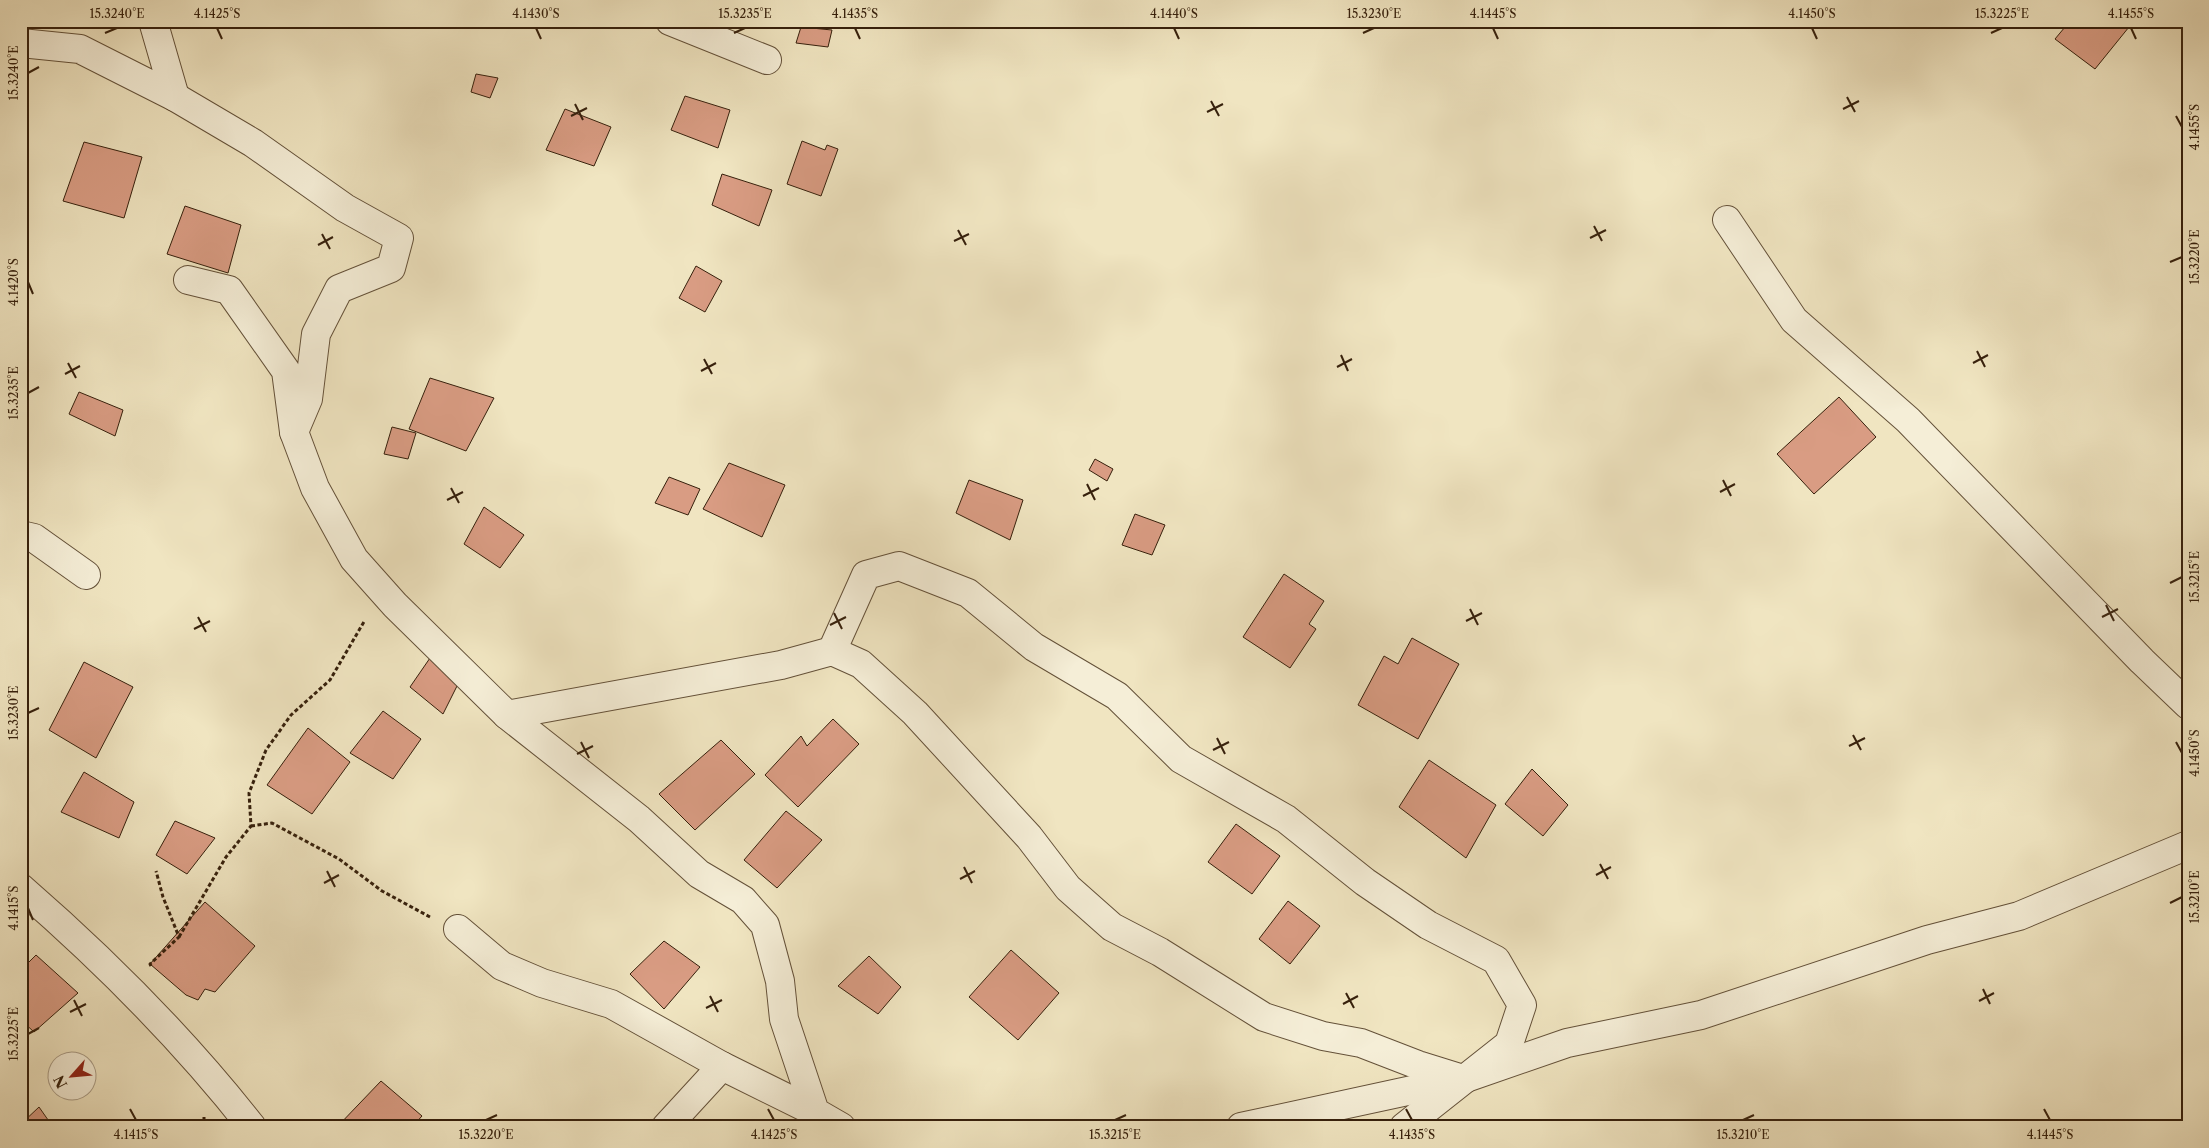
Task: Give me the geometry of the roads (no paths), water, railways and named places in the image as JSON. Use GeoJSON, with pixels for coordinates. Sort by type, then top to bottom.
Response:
{"type":"FeatureCollection","features":[{"type":"Feature","properties":{"kind":"street"},"geometry":{"type":"LineString","coordinates":[[153,21],[175,96]]}},
{"type":"Feature","properties":{"kind":"street"},"geometry":{"type":"LineString","coordinates":[[670,21],[767,60]]}},
{"type":"Feature","properties":{"kind":"street"},"geometry":{"type":"LineString","coordinates":[[21,43],[80,49],[175,96],[253,143],[345,208],[399,238],[392,268],[340,289],[316,334],[308,399],[294,432]]}},
{"type":"Feature","properties":{"kind":"street"},"geometry":{"type":"LineString","coordinates":[[1727,220],[1794,320],[1908,420],[2142,661],[2188,705]]}},
{"type":"Feature","properties":{"kind":"street"},"geometry":{"type":"LineString","coordinates":[[188,280],[229,290],[286,371],[294,432],[315,488],[354,559],[379,587],[507,715],[638,819],[699,874],[743,900],[765,925],[780,981],[784,1019],[817,1119]]}},
{"type":"Feature","properties":{"kind":"street"},"geometry":{"type":"LineString","coordinates":[[21,535],[34,538],[86,575]]}},
{"type":"Feature","properties":{"kind":"street"},"geometry":{"type":"LineString","coordinates":[[832,651],[866,575],[899,566],[968,593],[1034,647],[1117,696],[1182,759],[1286,819],[1365,882],[1428,926],[1496,960],[1522,1005],[1509,1044],[1404,1127]]}},
{"type":"Feature","properties":{"kind":"street"},"geometry":{"type":"LineString","coordinates":[[507,715],[781,664],[832,651],[861,664],[915,713],[1029,837],[1068,888],[1112,927],[1160,952],[1264,1018],[1323,1036],[1361,1043],[1418,1065],[1463,1079]]}},
{"type":"Feature","properties":{"kind":"street"},"geometry":{"type":"LineString","coordinates":[[1241,1127],[1463,1079],[1567,1043],[1701,1015],[1928,940],[2019,916],[2188,845]]}},
{"type":"Feature","properties":{"kind":"street"},"geometry":{"type":"LineString","coordinates":[[21,888],[114,971],[213,1078],[252,1127]]}},
{"type":"Feature","properties":{"kind":"street"},"geometry":{"type":"LineString","coordinates":[[458,929],[502,966],[542,982],[611,1004],[817,1119],[841,1127]]}},
{"type":"Feature","properties":{"kind":"street"},"geometry":{"type":"LineString","coordinates":[[666,1127],[722,1066]]}}]}
